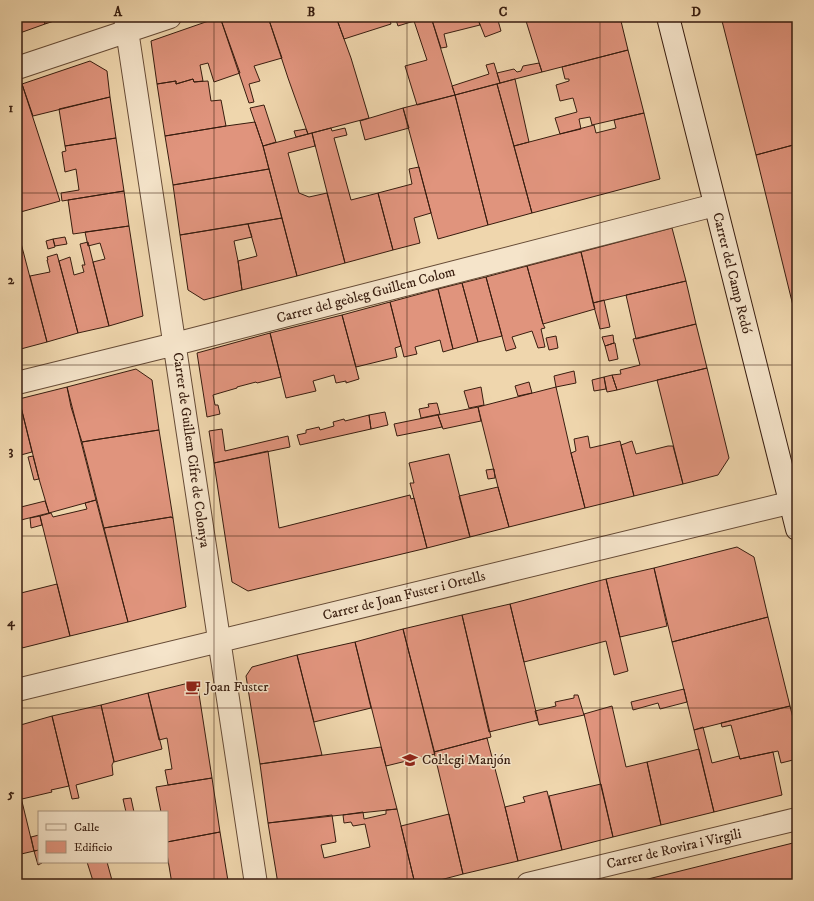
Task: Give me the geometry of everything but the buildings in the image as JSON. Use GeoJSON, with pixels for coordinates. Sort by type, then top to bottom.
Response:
{"type":"FeatureCollection","features":[{"type":"Feature","properties":{"kind":"street"},"geometry":{"type":"LineString","coordinates":[[17,68],[126,24],[170,17]]}},
{"type":"Feature","properties":{"kind":"street","name":"Carrer del Camp Redó"},"geometry":{"type":"LineString","coordinates":[[668,17],[715,205],[794,502],[797,529]]}},
{"type":"Feature","properties":{"kind":"street","name":"Carrer de Guillem Cifre de Colonya"},"geometry":{"type":"LineString","coordinates":[[126,24],[256,884]]}},
{"type":"Feature","properties":{"kind":"street","name":"Carrer del geòleg Guillem Colom"},"geometry":{"type":"LineString","coordinates":[[17,383],[175,344],[715,205]]}},
{"type":"Feature","properties":{"kind":"street","name":"Carrer de Joan Fuster i Ortells"},"geometry":{"type":"LineString","coordinates":[[17,690],[794,502]]}},
{"type":"Feature","properties":{"kind":"street","name":"Carrer de Rovira i Virgili"},"geometry":{"type":"LineString","coordinates":[[528,884],[797,819]]}},
{"type":"Feature","properties":{"kind":"place","name":"Joan Fuster"},"geometry":{"type":"Point","coordinates":[193,687]}},
{"type":"Feature","properties":{"kind":"place","name":"Col·legi Manjón"},"geometry":{"type":"Point","coordinates":[410,760]}}]}
